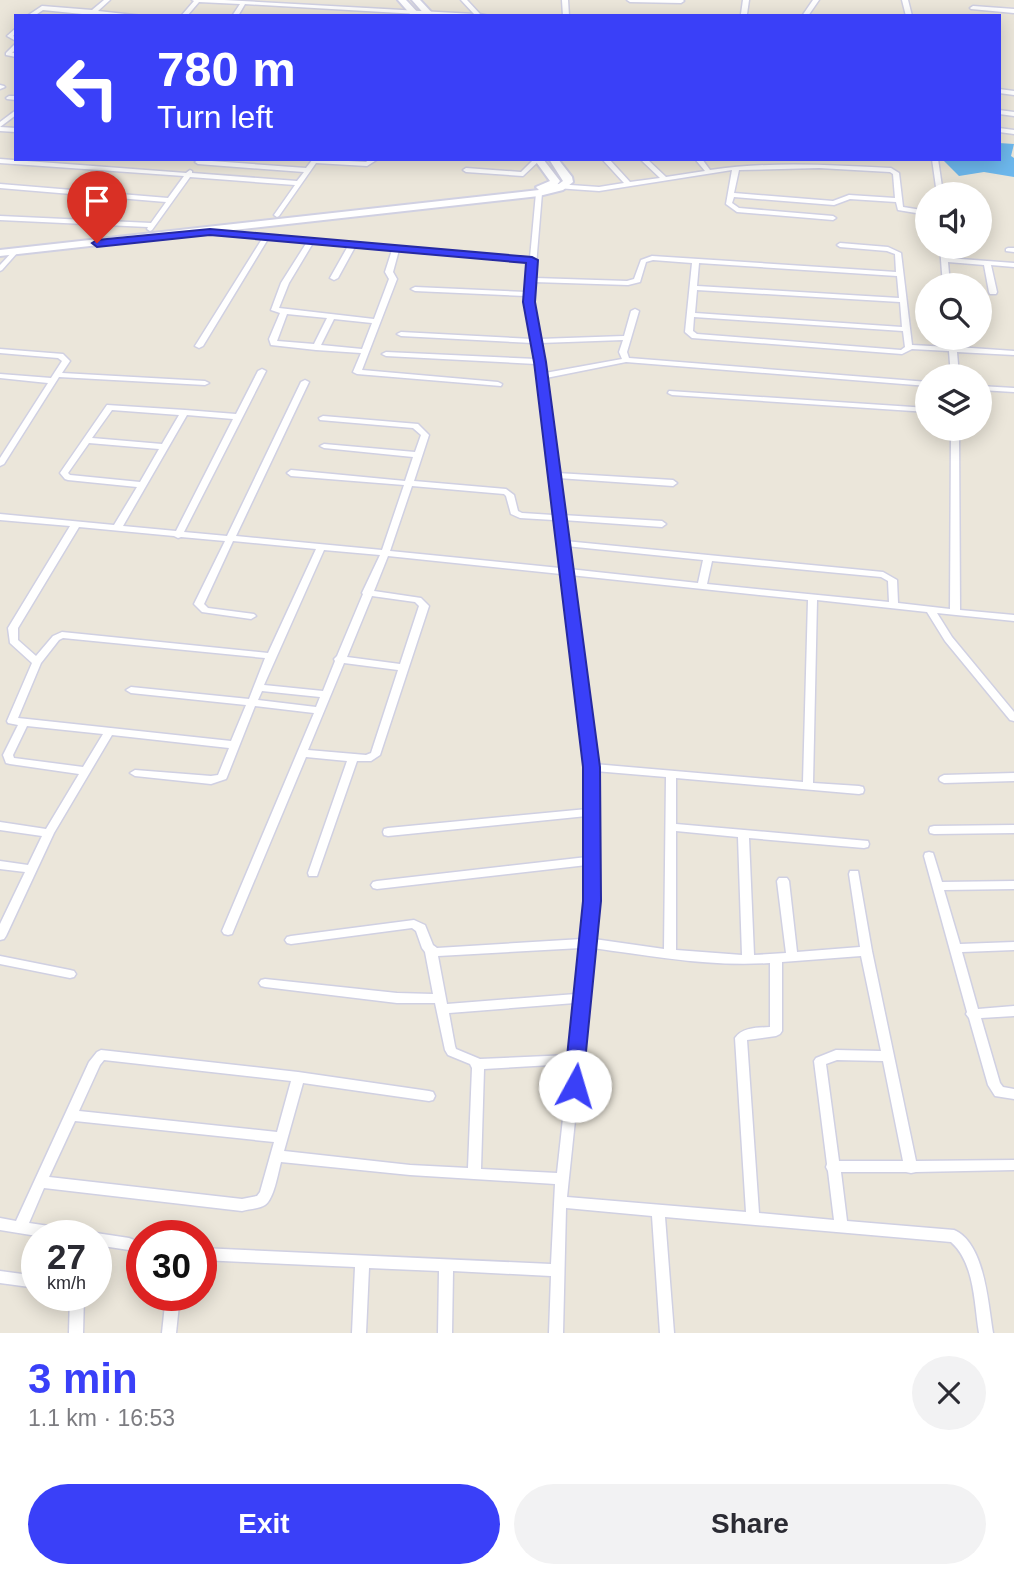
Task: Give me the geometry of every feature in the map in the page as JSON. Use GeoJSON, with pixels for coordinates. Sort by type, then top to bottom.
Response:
{"type":"FeatureCollection","features":[{"type":"Feature","properties":{"kind":"main road"},"geometry":{"type":"LineString","coordinates":[[402,0],[414,14]]}},
{"type":"Feature","properties":{"kind":"main road"},"geometry":{"type":"LineString","coordinates":[[416,0],[429,14]]}},
{"type":"Feature","properties":{"kind":"main road"},"geometry":{"type":"LineString","coordinates":[[540,161],[557,186]]}},
{"type":"Feature","properties":{"kind":"main road"},"geometry":{"type":"LineString","coordinates":[[0,244],[151,227],[210,232],[539,193],[568,180],[554,161]]}},
{"type":"Feature","properties":{"kind":"main road"},"geometry":{"type":"LineString","coordinates":[[0,253],[178,231],[276,215],[557,186]]}},
{"type":"Feature","properties":{"kind":"street"},"geometry":{"type":"LineString","coordinates":[[33,14],[42,8],[92,14],[107,0]]}},
{"type":"Feature","properties":{"kind":"street"},"geometry":{"type":"LineString","coordinates":[[186,14],[197,0],[212,0],[429,14]]}},
{"type":"Feature","properties":{"kind":"street"},"geometry":{"type":"LineString","coordinates":[[464,0],[478,14]]}},
{"type":"Feature","properties":{"kind":"street"},"geometry":{"type":"LineString","coordinates":[[630,0],[681,1]]}},
{"type":"Feature","properties":{"kind":"street"},"geometry":{"type":"LineString","coordinates":[[744,13],[746,0]]}},
{"type":"Feature","properties":{"kind":"street"},"geometry":{"type":"LineString","coordinates":[[971,0],[974,14]]}},
{"type":"Feature","properties":{"kind":"street"},"geometry":{"type":"LineString","coordinates":[[236,14],[243,3]]}},
{"type":"Feature","properties":{"kind":"street"},"geometry":{"type":"LineString","coordinates":[[973,8],[1012,12]]}},
{"type":"Feature","properties":{"kind":"street"},"geometry":{"type":"LineString","coordinates":[[0,127],[14,114]]}},
{"type":"Feature","properties":{"kind":"street"},"geometry":{"type":"LineString","coordinates":[[0,161],[299,183]]}},
{"type":"Feature","properties":{"kind":"street"},"geometry":{"type":"LineString","coordinates":[[0,218],[151,227],[199,161],[308,170]]}},
{"type":"Feature","properties":{"kind":"street"},"geometry":{"type":"LineString","coordinates":[[276,215],[316,161],[367,164],[372,161]]}},
{"type":"Feature","properties":{"kind":"street"},"geometry":{"type":"LineString","coordinates":[[466,170],[523,174],[536,161]]}},
{"type":"Feature","properties":{"kind":"street"},"geometry":{"type":"LineString","coordinates":[[607,161],[628,184]]}},
{"type":"Feature","properties":{"kind":"street"},"geometry":{"type":"LineString","coordinates":[[645,161],[664,178]]}},
{"type":"Feature","properties":{"kind":"street"},"geometry":{"type":"LineString","coordinates":[[700,161],[708,171]]}},
{"type":"Feature","properties":{"kind":"street"},"geometry":{"type":"LineString","coordinates":[[935,161],[938,182]]}},
{"type":"Feature","properties":{"kind":"street"},"geometry":{"type":"LineString","coordinates":[[557,186],[585,190],[736,168],[819,166],[891,170],[896,173],[901,211],[915,212]]}},
{"type":"Feature","properties":{"kind":"street"},"geometry":{"type":"LineString","coordinates":[[736,168],[730,206],[743,212],[833,218]]}},
{"type":"Feature","properties":{"kind":"street"},"geometry":{"type":"LineString","coordinates":[[0,186],[169,200]]}},
{"type":"Feature","properties":{"kind":"street"},"geometry":{"type":"LineString","coordinates":[[539,193],[529,294],[542,376],[557,516],[591,767],[592,813],[588,943],[578,1059],[560,1202],[556,1333]]}},
{"type":"Feature","properties":{"kind":"street"},"geometry":{"type":"LineString","coordinates":[[731,195],[834,203],[849,197],[899,200]]}},
{"type":"Feature","properties":{"kind":"street"},"geometry":{"type":"LineString","coordinates":[[210,232],[532,260]]}},
{"type":"Feature","properties":{"kind":"street"},"geometry":{"type":"LineString","coordinates":[[199,346],[266,237]]}},
{"type":"Feature","properties":{"kind":"street"},"geometry":{"type":"LineString","coordinates":[[311,241],[277,301],[275,310],[375,321]]}},
{"type":"Feature","properties":{"kind":"street"},"geometry":{"type":"LineString","coordinates":[[334,278],[353,244]]}},
{"type":"Feature","properties":{"kind":"street"},"geometry":{"type":"LineString","coordinates":[[696,261],[689,332],[701,337],[907,351],[897,251],[841,245]]}},
{"type":"Feature","properties":{"kind":"street"},"geometry":{"type":"LineString","coordinates":[[396,249],[389,272],[393,279],[356,369],[359,374],[498,384]]}},
{"type":"Feature","properties":{"kind":"street"},"geometry":{"type":"LineString","coordinates":[[0,269],[16,251]]}},
{"type":"Feature","properties":{"kind":"street"},"geometry":{"type":"LineString","coordinates":[[530,280],[628,283],[637,280],[646,259],[901,274]]}},
{"type":"Feature","properties":{"kind":"street"},"geometry":{"type":"LineString","coordinates":[[945,273],[944,260],[1014,265]]}},
{"type":"Feature","properties":{"kind":"street"},"geometry":{"type":"LineString","coordinates":[[987,263],[993,292]]}},
{"type":"Feature","properties":{"kind":"street"},"geometry":{"type":"LineString","coordinates":[[694,288],[903,300]]}},
{"type":"Feature","properties":{"kind":"street"},"geometry":{"type":"LineString","coordinates":[[415,289],[529,294]]}},
{"type":"Feature","properties":{"kind":"street"},"geometry":{"type":"LineString","coordinates":[[626,360],[623,356],[635,311]]}},
{"type":"Feature","properties":{"kind":"street"},"geometry":{"type":"LineString","coordinates":[[284,313],[273,339],[274,343],[363,351]]}},
{"type":"Feature","properties":{"kind":"street"},"geometry":{"type":"LineString","coordinates":[[690,315],[906,329]]}},
{"type":"Feature","properties":{"kind":"street"},"geometry":{"type":"LineString","coordinates":[[316,348],[331,317]]}},
{"type":"Feature","properties":{"kind":"street"},"geometry":{"type":"LineString","coordinates":[[401,334],[536,341],[627,338]]}},
{"type":"Feature","properties":{"kind":"street"},"geometry":{"type":"LineString","coordinates":[[908,347],[915,347]]}},
{"type":"Feature","properties":{"kind":"street"},"geometry":{"type":"LineString","coordinates":[[968,350],[1014,353]]}},
{"type":"Feature","properties":{"kind":"street"},"geometry":{"type":"LineString","coordinates":[[0,351],[60,356],[66,361],[0,464]]}},
{"type":"Feature","properties":{"kind":"street"},"geometry":{"type":"LineString","coordinates":[[386,354],[540,362]]}},
{"type":"Feature","properties":{"kind":"street"},"geometry":{"type":"LineString","coordinates":[[542,376],[626,360],[915,383]]}},
{"type":"Feature","properties":{"kind":"street"},"geometry":{"type":"LineString","coordinates":[[178,535],[262,371]]}},
{"type":"Feature","properties":{"kind":"street"},"geometry":{"type":"LineString","coordinates":[[0,376],[205,383]]}},
{"type":"Feature","properties":{"kind":"street"},"geometry":{"type":"LineString","coordinates":[[251,616],[200,608],[227,539],[305,382]]}},
{"type":"Feature","properties":{"kind":"street"},"geometry":{"type":"LineString","coordinates":[[992,389],[1014,390]]}},
{"type":"Feature","properties":{"kind":"street"},"geometry":{"type":"LineString","coordinates":[[672,393],[915,409]]}},
{"type":"Feature","properties":{"kind":"street"},"geometry":{"type":"LineString","coordinates":[[142,485],[65,475],[64,470],[110,407],[238,417]]}},
{"type":"Feature","properties":{"kind":"street"},"geometry":{"type":"LineString","coordinates":[[117,528],[185,412]]}},
{"type":"Feature","properties":{"kind":"street"},"geometry":{"type":"LineString","coordinates":[[228,931],[384,553],[425,435],[421,428],[323,418]]}},
{"type":"Feature","properties":{"kind":"street"},"geometry":{"type":"LineString","coordinates":[[86,440],[164,447]]}},
{"type":"Feature","properties":{"kind":"street"},"geometry":{"type":"LineString","coordinates":[[955,611],[956,441]]}},
{"type":"Feature","properties":{"kind":"street"},"geometry":{"type":"LineString","coordinates":[[324,446],[418,455]]}},
{"type":"Feature","properties":{"kind":"street"},"geometry":{"type":"LineString","coordinates":[[291,473],[506,492],[510,495],[516,514],[662,524]]}},
{"type":"Feature","properties":{"kind":"street"},"geometry":{"type":"LineString","coordinates":[[552,475],[673,483]]}},
{"type":"Feature","properties":{"kind":"street"},"geometry":{"type":"LineString","coordinates":[[0,517],[894,603],[1014,618]]}},
{"type":"Feature","properties":{"kind":"street"},"geometry":{"type":"LineString","coordinates":[[37,662],[13,641],[13,628],[76,524]]}},
{"type":"Feature","properties":{"kind":"street"},"geometry":{"type":"LineString","coordinates":[[561,543],[883,575],[892,580],[894,603]]}},
{"type":"Feature","properties":{"kind":"street"},"geometry":{"type":"LineString","coordinates":[[135,773],[218,779],[321,547]]}},
{"type":"Feature","properties":{"kind":"street"},"geometry":{"type":"LineString","coordinates":[[702,585],[708,559]]}},
{"type":"Feature","properties":{"kind":"street"},"geometry":{"type":"LineString","coordinates":[[303,752],[367,759],[375,755],[422,602],[367,593]]}},
{"type":"Feature","properties":{"kind":"street"},"geometry":{"type":"LineString","coordinates":[[808,786],[813,596]]}},
{"type":"Feature","properties":{"kind":"street"},"geometry":{"type":"LineString","coordinates":[[929,608],[948,639],[1014,718]]}},
{"type":"Feature","properties":{"kind":"street"},"geometry":{"type":"LineString","coordinates":[[235,744],[23,724],[12,720],[12,717],[37,662],[56,638],[62,635],[271,656]]}},
{"type":"Feature","properties":{"kind":"street"},"geometry":{"type":"LineString","coordinates":[[339,659],[402,667]]}},
{"type":"Feature","properties":{"kind":"street"},"geometry":{"type":"LineString","coordinates":[[258,687],[324,694]]}},
{"type":"Feature","properties":{"kind":"street"},"geometry":{"type":"LineString","coordinates":[[131,690],[318,710]]}},
{"type":"Feature","properties":{"kind":"street"},"geometry":{"type":"LineString","coordinates":[[23,724],[8,755],[10,761],[85,771]]}},
{"type":"Feature","properties":{"kind":"street"},"geometry":{"type":"LineString","coordinates":[[0,936],[5,911],[109,732]]}},
{"type":"Feature","properties":{"kind":"street"},"geometry":{"type":"LineString","coordinates":[[313,873],[353,758]]}},
{"type":"Feature","properties":{"kind":"street"},"geometry":{"type":"LineString","coordinates":[[591,767],[859,790]]}},
{"type":"Feature","properties":{"kind":"street"},"geometry":{"type":"LineString","coordinates":[[670,954],[671,773]]}},
{"type":"Feature","properties":{"kind":"street"},"geometry":{"type":"LineString","coordinates":[[944,779],[1014,777]]}},
{"type":"Feature","properties":{"kind":"street"},"geometry":{"type":"LineString","coordinates":[[388,832],[592,813]]}},
{"type":"Feature","properties":{"kind":"street"},"geometry":{"type":"LineString","coordinates":[[0,826],[49,833]]}},
{"type":"Feature","properties":{"kind":"street"},"geometry":{"type":"LineString","coordinates":[[672,827],[864,844]]}},
{"type":"Feature","properties":{"kind":"street"},"geometry":{"type":"LineString","coordinates":[[934,830],[1014,829]]}},
{"type":"Feature","properties":{"kind":"street"},"geometry":{"type":"LineString","coordinates":[[743,833],[748,960]]}},
{"type":"Feature","properties":{"kind":"street"},"geometry":{"type":"LineString","coordinates":[[929,856],[994,1085],[999,1092],[1014,1094]]}},
{"type":"Feature","properties":{"kind":"street"},"geometry":{"type":"LineString","coordinates":[[377,885],[592,860]]}},
{"type":"Feature","properties":{"kind":"street"},"geometry":{"type":"LineString","coordinates":[[0,866],[30,869]]}},
{"type":"Feature","properties":{"kind":"street"},"geometry":{"type":"LineString","coordinates":[[854,874],[866,951],[911,1168]]}},
{"type":"Feature","properties":{"kind":"street"},"geometry":{"type":"LineString","coordinates":[[783,881],[792,957]]}},
{"type":"Feature","properties":{"kind":"street"},"geometry":{"type":"LineString","coordinates":[[939,886],[1014,885]]}},
{"type":"Feature","properties":{"kind":"street"},"geometry":{"type":"LineString","coordinates":[[291,940],[414,924],[421,928],[431,951],[449,1047],[477,1064],[578,1059]]}},
{"type":"Feature","properties":{"kind":"street"},"geometry":{"type":"LineString","coordinates":[[431,951],[588,943],[670,954],[748,960],[866,951]]}},
{"type":"Feature","properties":{"kind":"street"},"geometry":{"type":"LineString","coordinates":[[955,948],[1014,946]]}},
{"type":"Feature","properties":{"kind":"street"},"geometry":{"type":"LineString","coordinates":[[753,1218],[741,1038],[746,1034],[776,1031],[776,958]]}},
{"type":"Feature","properties":{"kind":"street"},"geometry":{"type":"LineString","coordinates":[[0,960],[70,974]]}},
{"type":"Feature","properties":{"kind":"street"},"geometry":{"type":"LineString","coordinates":[[265,984],[441,1004],[583,998]]}},
{"type":"Feature","properties":{"kind":"street"},"geometry":{"type":"LineString","coordinates":[[972,1014],[1014,1012]]}},
{"type":"Feature","properties":{"kind":"street"},"geometry":{"type":"LineString","coordinates":[[0,1224],[20,1227],[94,1062],[108,1054],[298,1076],[429,1096]]}},
{"type":"Feature","properties":{"kind":"street"},"geometry":{"type":"LineString","coordinates":[[841,1225],[820,1061],[836,1055],[888,1056]]}},
{"type":"Feature","properties":{"kind":"street"},"geometry":{"type":"LineString","coordinates":[[474,1173],[477,1064]]}},
{"type":"Feature","properties":{"kind":"street"},"geometry":{"type":"LineString","coordinates":[[40,1182],[251,1204],[261,1200],[266,1194],[298,1076]]}},
{"type":"Feature","properties":{"kind":"street"},"geometry":{"type":"LineString","coordinates":[[70,1115],[281,1138]]}},
{"type":"Feature","properties":{"kind":"street"},"geometry":{"type":"LineString","coordinates":[[276,1156],[410,1170],[564,1179]]}},
{"type":"Feature","properties":{"kind":"street"},"geometry":{"type":"LineString","coordinates":[[832,1167],[911,1168],[1014,1164]]}},
{"type":"Feature","properties":{"kind":"street"},"geometry":{"type":"LineString","coordinates":[[560,1202],[937,1233],[962,1241],[971,1259],[986,1333]]}},
{"type":"Feature","properties":{"kind":"street"},"geometry":{"type":"LineString","coordinates":[[658,1210],[667,1333]]}},
{"type":"Feature","properties":{"kind":"street"},"geometry":{"type":"LineString","coordinates":[[217,1255],[556,1270]]}},
{"type":"Feature","properties":{"kind":"street"},"geometry":{"type":"LineString","coordinates":[[359,1333],[362,1262]]}},
{"type":"Feature","properties":{"kind":"street"},"geometry":{"type":"LineString","coordinates":[[445,1333],[446,1266]]}},
{"type":"Feature","properties":{"kind":"street"},"geometry":{"type":"LineString","coordinates":[[0,1277],[21,1280]]}},
{"type":"Feature","properties":{"kind":"street"},"geometry":{"type":"LineString","coordinates":[[76,1311],[76,1333]]}},
{"type":"Feature","properties":{"kind":"street"},"geometry":{"type":"LineString","coordinates":[[169,1333],[171,1311]]}},
{"type":"Feature","properties":{"kind":"water"},"geometry":{"type":"Polygon","coordinates":[[[1001,143],[1014,144],[1011,156],[1014,158],[1014,177],[984,172],[959,176],[944,161],[1001,161],[1001,143]]]}},
{"type":"Feature","properties":{"kind":"route"},"geometry":{"type":"LineString","coordinates":[[97,243],[210,232],[532,260],[529,302],[540,362],[551,469],[591,767],[592,901],[575,1086]]}}]}
